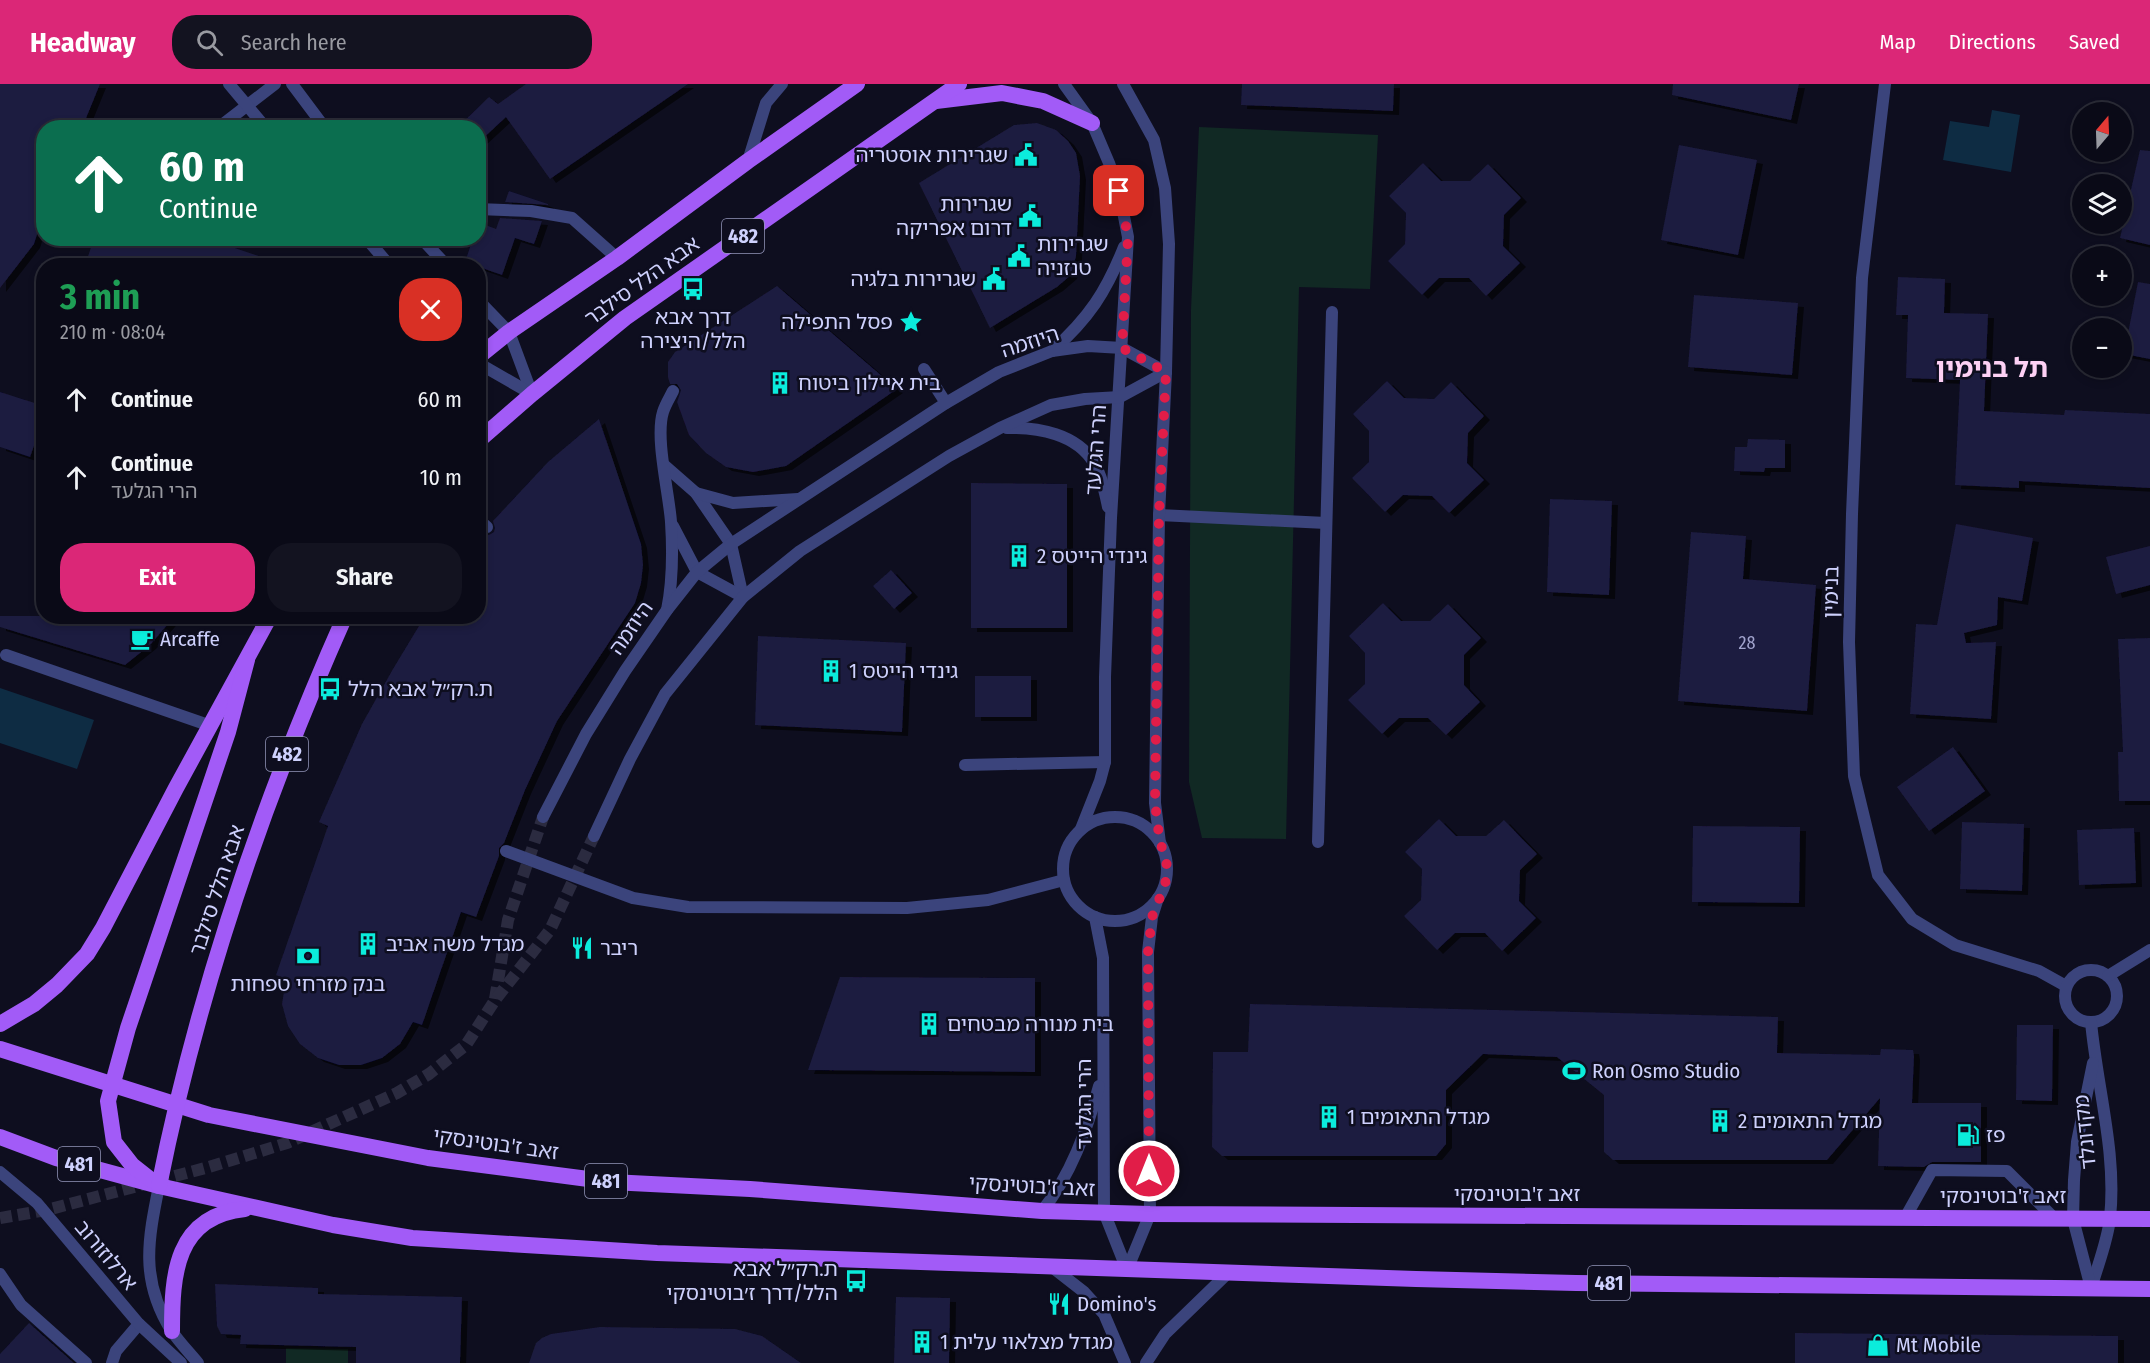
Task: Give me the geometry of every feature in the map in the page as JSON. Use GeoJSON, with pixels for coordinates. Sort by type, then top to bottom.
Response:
{"type":"FeatureCollection","features":[{"type":"Feature","properties":{"kind":"main road","name":"אבא הלל סילבר"},"geometry":{"type":"LineString","coordinates":[[486,351],[856,84]]}},
{"type":"Feature","properties":{"kind":"main road","name":"אבא הלל סילבר"},"geometry":{"type":"LineString","coordinates":[[486,434],[625,318],[958,84]]}},
{"type":"Feature","properties":{"kind":"main road"},"geometry":{"type":"LineString","coordinates":[[935,101],[1002,93],[1043,101],[1092,123]]}},
{"type":"Feature","properties":{"kind":"main road"},"geometry":{"type":"LineString","coordinates":[[0,1024],[34,1004],[57,985],[87,954],[266,624]]}},
{"type":"Feature","properties":{"kind":"main road","name":"אבא הלל סילבר"},"geometry":{"type":"LineString","coordinates":[[159,1186],[175,1105],[237,895],[302,715],[342,624]]}},
{"type":"Feature","properties":{"kind":"main road"},"geometry":{"type":"LineString","coordinates":[[159,1186],[132,1165],[114,1142],[108,1109],[111,1086],[128,1028],[228,732],[247,660]]}},
{"type":"Feature","properties":{"kind":"main road","name":"זאב ז'בוטינסקי"},"geometry":{"type":"LineString","coordinates":[[0,1049],[111,1086],[209,1115],[428,1158],[611,1182],[750,1189],[1042,1211],[1150,1214],[2150,1218]]}},
{"type":"Feature","properties":{"kind":"main road","name":"481"},"geometry":{"type":"LineString","coordinates":[[0,1137],[56,1158],[159,1186],[333,1225],[412,1238],[657,1253],[1228,1273],[1576,1283],[2150,1289]]}},
{"type":"Feature","properties":{"kind":"main road"},"geometry":{"type":"LineString","coordinates":[[172,1331],[172,1290],[175,1275],[182,1252],[194,1234],[204,1223],[215,1217],[231,1211],[255,1208]]}},
{"type":"Feature","properties":{"kind":"street"},"geometry":{"type":"LineString","coordinates":[[229,84],[259,120]]}},
{"type":"Feature","properties":{"kind":"street"},"geometry":{"type":"LineString","coordinates":[[228,120],[275,84]]}},
{"type":"Feature","properties":{"kind":"street"},"geometry":{"type":"LineString","coordinates":[[292,84],[319,120]]}},
{"type":"Feature","properties":{"kind":"street"},"geometry":{"type":"LineString","coordinates":[[748,161],[766,103],[782,84]]}},
{"type":"Feature","properties":{"kind":"street","name":"הרי הגלעד"},"geometry":{"type":"LineString","coordinates":[[1064,84],[1092,123],[1119,191],[1128,237],[1111,518],[1105,677],[1105,762],[1081,830]]}},
{"type":"Feature","properties":{"kind":"street"},"geometry":{"type":"LineString","coordinates":[[1123,84],[1154,140],[1165,188],[1169,244],[1159,515],[1155,803],[1160,843],[1166,857],[1167,871],[1165,885],[1152,917],[1148,952],[1150,1214],[1127,1270]]}},
{"type":"Feature","properties":{"kind":"street","name":"בנימין"},"geometry":{"type":"LineString","coordinates":[[1885,84],[1862,290],[1849,642],[1854,776],[1878,875],[1912,919],[1955,945],[2039,970],[2066,986]]}},
{"type":"Feature","properties":{"kind":"street"},"geometry":{"type":"LineString","coordinates":[[486,209],[531,211],[572,218],[617,258]]}},
{"type":"Feature","properties":{"kind":"street"},"geometry":{"type":"LineString","coordinates":[[1052,351],[1076,330],[1096,304],[1110,281],[1128,237]]}},
{"type":"Feature","properties":{"kind":"street"},"geometry":{"type":"LineString","coordinates":[[373,246],[383,258]]}},
{"type":"Feature","properties":{"kind":"street"},"geometry":{"type":"LineString","coordinates":[[428,246],[440,258]]}},
{"type":"Feature","properties":{"kind":"street"},"geometry":{"type":"LineString","coordinates":[[486,308],[509,332],[532,394]]}},
{"type":"Feature","properties":{"kind":"street"},"geometry":{"type":"LineString","coordinates":[[1318,842],[1332,312]]}},
{"type":"Feature","properties":{"kind":"street","name":"היוזמה"},"geometry":{"type":"LineString","coordinates":[[543,817],[586,734],[625,671],[667,610],[697,572],[730,544],[946,403],[999,372],[1052,351],[1089,346],[1122,348],[1166,372]]}},
{"type":"Feature","properties":{"kind":"street"},"geometry":{"type":"LineString","coordinates":[[486,368],[532,394]]}},
{"type":"Feature","properties":{"kind":"street"},"geometry":{"type":"LineString","coordinates":[[924,369],[946,403]]}},
{"type":"Feature","properties":{"kind":"street"},"geometry":{"type":"LineString","coordinates":[[594,837],[630,759],[665,694],[743,597],[800,551],[949,456],[1000,428],[1052,405],[1085,399],[1120,397],[1166,372]]}},
{"type":"Feature","properties":{"kind":"street"},"geometry":{"type":"LineString","coordinates":[[667,610],[673,583],[671,522],[660,437],[663,412],[673,391]]}},
{"type":"Feature","properties":{"kind":"street"},"geometry":{"type":"LineString","coordinates":[[1000,428],[1042,430],[1066,438],[1083,450],[1094,463],[1102,482],[1111,518]]}},
{"type":"Feature","properties":{"kind":"street"},"geometry":{"type":"LineString","coordinates":[[664,465],[696,493],[730,544],[743,597]]}},
{"type":"Feature","properties":{"kind":"street"},"geometry":{"type":"LineString","coordinates":[[696,493],[733,502],[798,499]]}},
{"type":"Feature","properties":{"kind":"street"},"geometry":{"type":"LineString","coordinates":[[1159,515],[1326,523]]}},
{"type":"Feature","properties":{"kind":"street"},"geometry":{"type":"LineString","coordinates":[[671,522],[697,572],[743,597]]}},
{"type":"Feature","properties":{"kind":"street"},"geometry":{"type":"LineString","coordinates":[[6,655],[211,726]]}},
{"type":"Feature","properties":{"kind":"street"},"geometry":{"type":"LineString","coordinates":[[965,765],[1105,762]]}},
{"type":"Feature","properties":{"kind":"street"},"geometry":{"type":"LineString","coordinates":[[1158,898],[1149,909],[1137,916],[1109,921],[1095,917],[1081,909],[1070,896],[1062,866],[1071,840],[1094,821],[1108,817],[1123,818],[1138,823],[1150,831],[1160,843]]}},
{"type":"Feature","properties":{"kind":"street"},"geometry":{"type":"LineString","coordinates":[[506,850],[633,898],[688,907],[907,908],[988,900],[1064,880]]}},
{"type":"Feature","properties":{"kind":"street","name":"הרי הגלעד"},"geometry":{"type":"LineString","coordinates":[[1095,917],[1103,958],[1104,1212],[1127,1270]]}},
{"type":"Feature","properties":{"kind":"street"},"geometry":{"type":"LineString","coordinates":[[2108,976],[2150,950]]}},
{"type":"Feature","properties":{"kind":"street"},"geometry":{"type":"LineString","coordinates":[[2085,970],[2101,971],[2108,976],[2114,983],[2117,1001],[2108,1016],[2100,1021],[2082,1021],[2069,1011],[2065,1003],[2066,986],[2076,973],[2085,970]]}},
{"type":"Feature","properties":{"kind":"street","name":"מקדונלד"},"geometry":{"type":"LineString","coordinates":[[2091,1022],[2094,1057],[2108,1139],[2110,1219],[2091,1289]]}},
{"type":"Feature","properties":{"kind":"street","name":"מקדונלד"},"geometry":{"type":"LineString","coordinates":[[2091,1289],[2073,1219],[2077,1142],[2094,1057]]}},
{"type":"Feature","properties":{"kind":"street"},"geometry":{"type":"LineString","coordinates":[[1042,1211],[1057,1191],[1078,1148],[1092,1112],[1104,1070]]}},
{"type":"Feature","properties":{"kind":"street"},"geometry":{"type":"LineString","coordinates":[[1905,1218],[1932,1170],[2007,1171],[2055,1219]]}},
{"type":"Feature","properties":{"kind":"street","name":"ארלוזורוב"},"geometry":{"type":"LineString","coordinates":[[0,1172],[37,1203],[139,1324],[182,1363]]}},
{"type":"Feature","properties":{"kind":"street","name":"ארלוזורוב"},"geometry":{"type":"LineString","coordinates":[[159,1186],[150,1231],[148,1255],[151,1284],[159,1307],[172,1331],[198,1363]]}},
{"type":"Feature","properties":{"kind":"street"},"geometry":{"type":"LineString","coordinates":[[1052,1267],[1084,1292],[1104,1314],[1125,1363]]}},
{"type":"Feature","properties":{"kind":"street"},"geometry":{"type":"LineString","coordinates":[[1146,1363],[1165,1334],[1228,1273]]}},
{"type":"Feature","properties":{"kind":"street"},"geometry":{"type":"LineString","coordinates":[[0,1274],[21,1305],[86,1363]]}},
{"type":"Feature","properties":{"kind":"street"},"geometry":{"type":"LineString","coordinates":[[112,1363],[116,1351],[139,1324]]}},
{"type":"Feature","properties":{"kind":"green space"},"geometry":{"type":"Polygon","coordinates":[[[1199,127],[1378,135],[1370,289],[1299,287],[1286,839],[1202,838],[1189,782],[1191,310],[1199,127]]]}},
{"type":"Feature","properties":{"kind":"green space"},"geometry":{"type":"Polygon","coordinates":[[[286,1348],[348,1349],[348,1363],[286,1363],[286,1348]]]}},
{"type":"Feature","properties":{"kind":"water"},"geometry":{"type":"Polygon","coordinates":[[[1992,110],[2020,115],[2011,172],[1943,160],[1950,121],[1989,127],[1992,110]]]}},
{"type":"Feature","properties":{"kind":"water"},"geometry":{"type":"Polygon","coordinates":[[[0,688],[94,720],[77,769],[0,743],[0,688]]]}},
{"type":"Feature","properties":{"kind":"building"},"geometry":{"type":"Polygon","coordinates":[[[0,84],[100,84],[85,120],[36,120],[36,238],[34,244],[0,288],[0,84]]]}},
{"type":"Feature","properties":{"kind":"building"},"geometry":{"type":"Polygon","coordinates":[[[526,84],[688,84],[550,179],[506,117],[486,136],[486,120],[465,120],[489,97],[498,104],[526,84]]]}},
{"type":"Feature","properties":{"kind":"building"},"geometry":{"type":"Polygon","coordinates":[[[1242,84],[1394,84],[1393,111],[1241,105],[1242,84]]]}},
{"type":"Feature","properties":{"kind":"building"},"geometry":{"type":"Polygon","coordinates":[[[1673,84],[1799,84],[1791,120],[1672,95],[1673,84]]]}},
{"type":"Feature","properties":{"kind":"building"},"geometry":{"type":"Polygon","coordinates":[[[1037,123],[1056,130],[1068,141],[1076,153],[1080,176],[1076,256],[1071,275],[1057,287],[990,328],[919,183],[1014,125],[1037,123]]]}},
{"type":"Feature","properties":{"kind":"building"},"geometry":{"type":"Polygon","coordinates":[[[1679,145],[1757,160],[1738,255],[1661,240],[1679,145]]]}},
{"type":"Feature","properties":{"kind":"building"},"geometry":{"type":"Polygon","coordinates":[[[2140,150],[2150,151],[2150,245],[2120,238],[2121,234],[2132,234],[2132,185],[2140,150]]]}},
{"type":"Feature","properties":{"kind":"building"},"geometry":{"type":"Polygon","coordinates":[[[1423,163],[1441,181],[1470,181],[1488,164],[1521,198],[1504,215],[1503,246],[1520,263],[1486,296],[1469,278],[1439,278],[1422,295],[1388,261],[1405,244],[1406,213],[1389,196],[1423,163]]]}},
{"type":"Feature","properties":{"kind":"building"},"geometry":{"type":"Polygon","coordinates":[[[509,191],[548,204],[548,205],[505,202],[509,191]]]}},
{"type":"Feature","properties":{"kind":"building"},"geometry":{"type":"Polygon","coordinates":[[[500,218],[542,221],[534,244],[515,238],[502,275],[486,269],[486,258],[466,258],[470,246],[486,246],[486,225],[496,229],[500,218]]]}},
{"type":"Feature","properties":{"kind":"building"},"geometry":{"type":"Polygon","coordinates":[[[91,246],[229,246],[264,258],[88,258],[91,246]]]}},
{"type":"Feature","properties":{"kind":"building"},"geometry":{"type":"Polygon","coordinates":[[[1898,277],[1945,279],[1944,313],[1988,314],[1984,411],[2064,415],[2065,410],[2150,414],[2150,488],[2019,481],[2019,488],[1955,485],[1960,380],[1906,378],[1908,315],[1896,315],[1898,277]]]}},
{"type":"Feature","properties":{"kind":"building"},"geometry":{"type":"Polygon","coordinates":[[[2138,282],[2150,284],[2150,359],[2132,356],[2131,318],[2138,282]]]}},
{"type":"Feature","properties":{"kind":"building","name":"בית איילון ביטוח"},"geometry":{"type":"Polygon","coordinates":[[[777,286],[897,389],[786,466],[753,472],[726,467],[706,453],[689,435],[677,402],[681,390],[677,384],[670,384],[668,362],[675,352],[777,286]]]}},
{"type":"Feature","properties":{"kind":"building"},"geometry":{"type":"Polygon","coordinates":[[[1694,295],[1798,303],[1792,375],[1688,367],[1694,295]]]}},
{"type":"Feature","properties":{"kind":"building"},"geometry":{"type":"Polygon","coordinates":[[[1387,381],[1404,398],[1434,399],[1451,382],[1484,416],[1468,433],[1467,463],[1484,480],[1449,513],[1432,496],[1403,495],[1385,512],[1352,478],[1369,462],[1369,431],[1353,414],[1387,381]]]}},
{"type":"Feature","properties":{"kind":"building"},"geometry":{"type":"Polygon","coordinates":[[[0,392],[36,403],[36,440],[30,457],[0,447],[0,392]]]}},
{"type":"Feature","properties":{"kind":"building"},"geometry":{"type":"Polygon","coordinates":[[[599,419],[641,544],[643,565],[635,603],[557,721],[525,790],[504,843],[499,848],[499,856],[476,917],[461,912],[422,1025],[413,1022],[400,1044],[382,1058],[361,1065],[339,1065],[318,1058],[300,1044],[288,1026],[282,1004],[286,979],[276,975],[328,826],[319,822],[362,724],[420,624],[486,624],[486,534],[494,532],[493,521],[548,462],[599,419]]]}},
{"type":"Feature","properties":{"kind":"building"},"geometry":{"type":"Polygon","coordinates":[[[1748,439],[1785,440],[1785,468],[1765,468],[1764,472],[1734,471],[1735,447],[1747,447],[1748,439]]]}},
{"type":"Feature","properties":{"kind":"building","name":"גינדי הייטס 2"},"geometry":{"type":"Polygon","coordinates":[[[971,483],[1067,484],[1067,628],[971,628],[971,483]]]}},
{"type":"Feature","properties":{"kind":"building"},"geometry":{"type":"Polygon","coordinates":[[[1550,499],[1612,501],[1609,595],[1547,592],[1550,499]]]}},
{"type":"Feature","properties":{"kind":"building"},"geometry":{"type":"Polygon","coordinates":[[[1956,524],[2033,538],[2022,601],[1998,597],[1997,625],[1964,633],[1966,643],[1996,642],[1991,719],[1910,714],[1916,624],[1937,625],[1956,524]]]}},
{"type":"Feature","properties":{"kind":"building"},"geometry":{"type":"Polygon","coordinates":[[[1691,532],[1746,536],[1743,579],[1816,585],[1807,711],[1678,701],[1691,532]]]}},
{"type":"Feature","properties":{"kind":"building"},"geometry":{"type":"Polygon","coordinates":[[[2150,546],[2150,585],[2116,594],[2106,557],[2150,546]]]}},
{"type":"Feature","properties":{"kind":"building"},"geometry":{"type":"Polygon","coordinates":[[[891,570],[912,593],[894,609],[873,586],[891,570]]]}},
{"type":"Feature","properties":{"kind":"building"},"geometry":{"type":"Polygon","coordinates":[[[1383,603],[1401,621],[1430,621],[1448,604],[1481,638],[1464,655],[1464,685],[1480,702],[1446,735],[1428,718],[1399,718],[1382,734],[1348,700],[1365,684],[1365,653],[1349,636],[1383,603]]]}},
{"type":"Feature","properties":{"kind":"building"},"geometry":{"type":"Polygon","coordinates":[[[0,616],[36,616],[36,624],[168,624],[150,645],[125,665],[0,627],[0,616]]]}},
{"type":"Feature","properties":{"kind":"building","name":"גינדי הייטס 1"},"geometry":{"type":"Polygon","coordinates":[[[758,636],[906,643],[902,732],[755,725],[758,636]]]}},
{"type":"Feature","properties":{"kind":"building"},"geometry":{"type":"Polygon","coordinates":[[[2150,638],[2150,801],[2119,801],[2118,752],[2123,752],[2118,639],[2150,638]]]}},
{"type":"Feature","properties":{"kind":"building"},"geometry":{"type":"Polygon","coordinates":[[[975,676],[1031,676],[1031,717],[975,717],[975,676]]]}},
{"type":"Feature","properties":{"kind":"building"},"geometry":{"type":"Polygon","coordinates":[[[1953,747],[1985,791],[1929,831],[1897,787],[1953,747]]]}},
{"type":"Feature","properties":{"kind":"building"},"geometry":{"type":"Polygon","coordinates":[[[1439,819],[1456,836],[1486,836],[1504,820],[1537,854],[1520,870],[1519,901],[1536,918],[1502,951],[1485,933],[1455,933],[1437,950],[1404,916],[1421,900],[1422,869],[1405,852],[1439,819]]]}},
{"type":"Feature","properties":{"kind":"building"},"geometry":{"type":"Polygon","coordinates":[[[1962,822],[2024,824],[2022,891],[1960,889],[1962,822]]]}},
{"type":"Feature","properties":{"kind":"building"},"geometry":{"type":"Polygon","coordinates":[[[1693,826],[1800,827],[1799,903],[1692,902],[1693,826]]]}},
{"type":"Feature","properties":{"kind":"building"},"geometry":{"type":"Polygon","coordinates":[[[2134,828],[2136,883],[2079,885],[2077,830],[2134,828]]]}},
{"type":"Feature","properties":{"kind":"building","name":"בית מנורה מבטחים"},"geometry":{"type":"Polygon","coordinates":[[[840,977],[1035,978],[1035,1072],[808,1070],[840,977]]]}},
{"type":"Feature","properties":{"kind":"building"},"geometry":{"type":"Polygon","coordinates":[[[1250,1004],[1778,1017],[1777,1053],[1880,1055],[1881,1049],[1913,1050],[1912,1103],[1981,1103],[1981,1162],[1932,1162],[1924,1167],[1878,1166],[1880,1098],[1827,1160],[1613,1160],[1604,1152],[1604,1095],[1557,1057],[1483,1054],[1446,1090],[1446,1144],[1436,1156],[1222,1156],[1212,1147],[1213,1052],[1248,1052],[1250,1004]]]}},
{"type":"Feature","properties":{"kind":"building"},"geometry":{"type":"Polygon","coordinates":[[[2017,1025],[2053,1025],[2052,1101],[2016,1100],[2017,1025]]]}},
{"type":"Feature","properties":{"kind":"building"},"geometry":{"type":"Polygon","coordinates":[[[215,1284],[318,1288],[318,1294],[462,1297],[460,1363],[356,1363],[356,1347],[240,1344],[241,1335],[221,1334],[217,1326],[215,1284]]]}},
{"type":"Feature","properties":{"kind":"building"},"geometry":{"type":"Polygon","coordinates":[[[896,1297],[950,1298],[949,1363],[894,1363],[896,1297]]]}},
{"type":"Feature","properties":{"kind":"building"},"geometry":{"type":"Polygon","coordinates":[[[29,1323],[74,1363],[0,1363],[0,1354],[29,1323]]]}},
{"type":"Feature","properties":{"kind":"building"},"geometry":{"type":"Polygon","coordinates":[[[600,1327],[735,1329],[762,1336],[801,1363],[529,1363],[536,1343],[542,1338],[551,1334],[600,1327]]]}},
{"type":"Feature","properties":{"kind":"building"},"geometry":{"type":"Polygon","coordinates":[[[1795,1333],[2118,1336],[2118,1363],[1795,1363],[1795,1333]]]}},
{"type":"Feature","properties":{"kind":"tunnel"},"geometry":{"type":"LineString","coordinates":[[495,999],[508,920],[543,817]]}},
{"type":"Feature","properties":{"kind":"tunnel"},"geometry":{"type":"LineString","coordinates":[[0,1218],[47,1210],[209,1167],[287,1143],[397,1093],[429,1074],[466,1045],[495,1000],[550,930],[594,836]]}},
{"type":"Feature","properties":{"kind":"place","name":"שגרירות אוסטריה"},"geometry":{"type":"Point","coordinates":[1026,155]}},
{"type":"Feature","properties":{"kind":"place","name":"שגרירות דרום אפריקה"},"geometry":{"type":"Point","coordinates":[1030,216]}},
{"type":"Feature","properties":{"kind":"place","name":"שגרירות טנזניה"},"geometry":{"type":"Point","coordinates":[1019,256]}},
{"type":"Feature","properties":{"kind":"place","name":"שגרירות בלגיה"},"geometry":{"type":"Point","coordinates":[994,279]}},
{"type":"Feature","properties":{"kind":"place","name":"דרך אבא הלל/היצירה"},"geometry":{"type":"Point","coordinates":[693,289]}},
{"type":"Feature","properties":{"kind":"place","name":"פסל התפילה"},"geometry":{"type":"Point","coordinates":[911,322]}},
{"type":"Feature","properties":{"kind":"place","name":"בית איילון ביטוח"},"geometry":{"type":"Point","coordinates":[780,383]}},
{"type":"Feature","properties":{"kind":"place","name":"גינדי הייטס 2"},"geometry":{"type":"Point","coordinates":[1019,556]}},
{"type":"Feature","properties":{"kind":"place","name":"Arcaffe"},"geometry":{"type":"Point","coordinates":[142,639]}},
{"type":"Feature","properties":{"kind":"place","name":"גינדי הייטס 1"},"geometry":{"type":"Point","coordinates":[831,671]}},
{"type":"Feature","properties":{"kind":"place","name":"ת.רק״ל אבא הלל"},"geometry":{"type":"Point","coordinates":[330,689]}},
{"type":"Feature","properties":{"kind":"place","name":"מגדל משה אביב"},"geometry":{"type":"Point","coordinates":[368,944]}},
{"type":"Feature","properties":{"kind":"place","name":"ריבר"},"geometry":{"type":"Point","coordinates":[582,948]}},
{"type":"Feature","properties":{"kind":"place","name":"בנק מזרחי טפחות"},"geometry":{"type":"Point","coordinates":[308,956]}},
{"type":"Feature","properties":{"kind":"place","name":"בית מנורה מבטחים"},"geometry":{"type":"Point","coordinates":[929,1024]}},
{"type":"Feature","properties":{"kind":"place","name":"Ron Osmo Studio"},"geometry":{"type":"Point","coordinates":[1574,1071]}},
{"type":"Feature","properties":{"kind":"place","name":"מגדל התאומים 1"},"geometry":{"type":"Point","coordinates":[1329,1117]}},
{"type":"Feature","properties":{"kind":"place","name":"מגדל התאומים 2"},"geometry":{"type":"Point","coordinates":[1720,1121]}},
{"type":"Feature","properties":{"kind":"place","name":"פז"},"geometry":{"type":"Point","coordinates":[1968,1135]}},
{"type":"Feature","properties":{"kind":"place","name":"ת.רק״ל אבא הלל/דרך ז׳בוטינסקי"},"geometry":{"type":"Point","coordinates":[856,1281]}},
{"type":"Feature","properties":{"kind":"place","name":"Domino's"},"geometry":{"type":"Point","coordinates":[1059,1304]}},
{"type":"Feature","properties":{"kind":"place","name":"מגדל מצלאוי עלית 1"},"geometry":{"type":"Point","coordinates":[922,1342]}},
{"type":"Feature","properties":{"kind":"place","name":"Mt Mobile"},"geometry":{"type":"Point","coordinates":[1878,1345]}},
{"type":"Feature","properties":{"kind":"district","name":"תל בנימין"},"geometry":{"type":"Point","coordinates":[1992,368]}},
{"type":"Feature","properties":{"kind":"route"},"geometry":{"type":"LineString","coordinates":[[1119,191],[1128,237],[1122,348],[1166,372],[1159,515],[1155,803],[1160,843],[1166,857],[1167,871],[1165,885],[1158,898],[1149,934],[1149,1171]]}}]}
